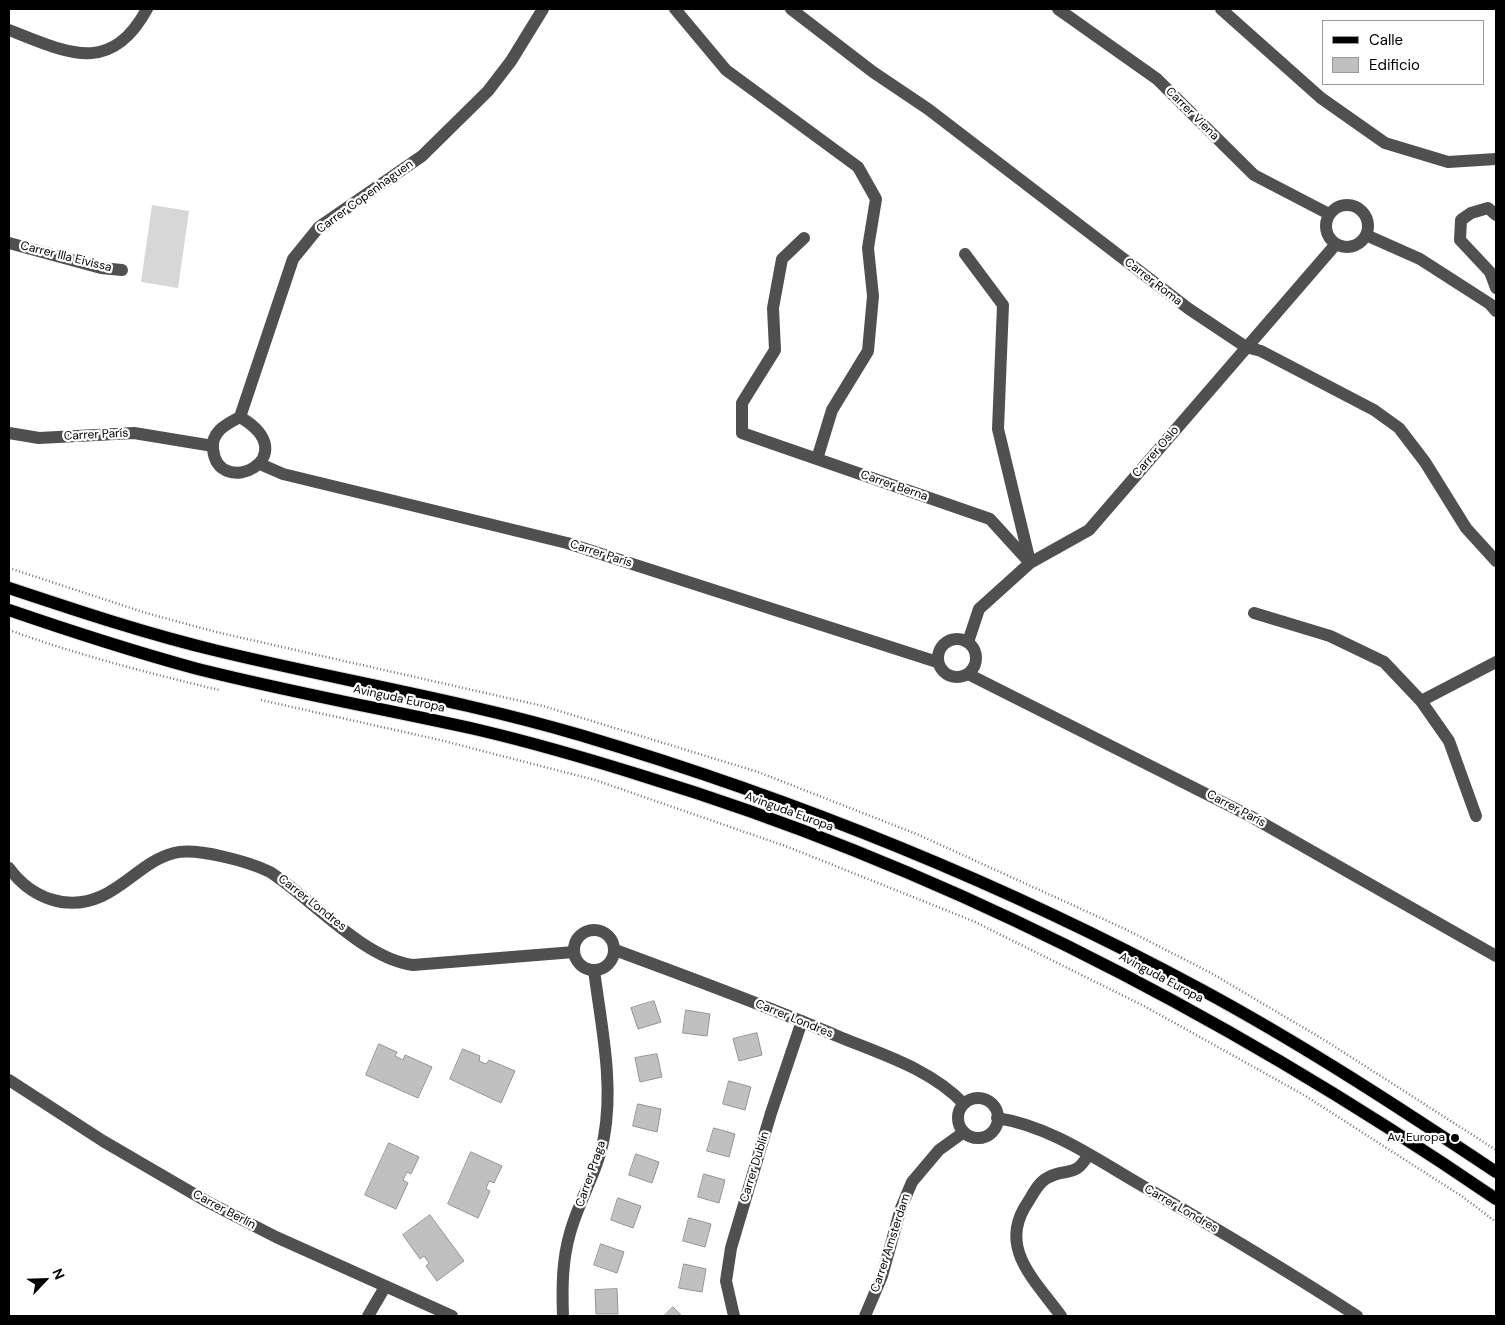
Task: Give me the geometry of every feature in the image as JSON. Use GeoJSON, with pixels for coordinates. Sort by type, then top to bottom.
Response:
{"type":"FeatureCollection","features":[{"type":"Feature","properties":{"kind":"main road","name":"Avinguda Europa"},"geometry":{"type":"LineString","coordinates":[[9,588],[97,617],[215,650],[427,696],[540,725],[762,793],[893,844],[1103,939],[1210,995],[1334,1066],[1496,1172]]}},
{"type":"Feature","properties":{"kind":"main road","name":"Avinguda Europa"},"geometry":{"type":"LineString","coordinates":[[9,610],[100,640],[197,668],[485,732],[645,776],[756,814],[926,881],[1047,935],[1263,1050],[1425,1150],[1496,1198]]}},
{"type":"Feature","properties":{"kind":"main road"},"geometry":{"type":"LineString","coordinates":[[535,745],[540,725]]}},
{"type":"Feature","properties":{"kind":"street"},"geometry":{"type":"LineString","coordinates":[[9,30],[70,52],[88,54],[104,50],[121,42],[138,26],[147,9]]}},
{"type":"Feature","properties":{"kind":"street","name":"Carrer Copenhaguen"},"geometry":{"type":"LineString","coordinates":[[240,417],[292,260],[319,227],[422,156],[488,91],[512,61],[543,9]]}},
{"type":"Feature","properties":{"kind":"street"},"geometry":{"type":"LineString","coordinates":[[675,9],[726,70],[858,167],[876,199],[868,248],[873,296],[868,351],[832,410],[817,459]]}},
{"type":"Feature","properties":{"kind":"street","name":"Carrer Roma"},"geometry":{"type":"LineString","coordinates":[[791,9],[873,72],[944,121],[1189,310],[1246,347],[1261,351],[1306,374],[1374,410],[1399,428],[1425,462],[1466,528],[1496,561]]}},
{"type":"Feature","properties":{"kind":"street","name":"Carrer Viena"},"geometry":{"type":"LineString","coordinates":[[1058,9],[1157,79],[1254,175],[1329,214]]}},
{"type":"Feature","properties":{"kind":"street"},"geometry":{"type":"LineString","coordinates":[[1221,9],[1321,98],[1385,144],[1448,162],[1496,159]]}},
{"type":"Feature","properties":{"kind":"street"},"geometry":{"type":"LineString","coordinates":[[1340,206],[1354,206],[1360,210],[1367,221],[1366,235],[1356,245],[1342,246],[1336,244],[1327,234],[1326,220],[1329,214],[1340,206]]}},
{"type":"Feature","properties":{"kind":"street"},"geometry":{"type":"LineString","coordinates":[[1366,235],[1420,259],[1493,307],[1496,289],[1490,272],[1460,240],[1461,220],[1471,213],[1488,208],[1496,215]]}},
{"type":"Feature","properties":{"kind":"street","name":"Carrer Berna"},"geometry":{"type":"LineString","coordinates":[[804,238],[782,259],[773,308],[775,350],[742,403],[742,433],[990,519],[1030,563]]}},
{"type":"Feature","properties":{"kind":"street","name":"Carrer Illa Eivissa"},"geometry":{"type":"LineString","coordinates":[[9,243],[101,268],[122,270]]}},
{"type":"Feature","properties":{"kind":"street","name":"Carrer Oslo"},"geometry":{"type":"LineString","coordinates":[[968,642],[978,609],[1030,563],[1089,530],[1336,244]]}},
{"type":"Feature","properties":{"kind":"street"},"geometry":{"type":"LineString","coordinates":[[965,254],[1003,305],[998,429],[1030,563]]}},
{"type":"Feature","properties":{"kind":"street"},"geometry":{"type":"LineString","coordinates":[[240,417],[260,430],[265,442],[266,451],[260,464],[244,473],[235,473],[217,462],[212,446],[214,437],[223,426],[240,417]]}},
{"type":"Feature","properties":{"kind":"street","name":"Carrer París"},"geometry":{"type":"LineString","coordinates":[[9,433],[39,438],[134,433],[212,446]]}},
{"type":"Feature","properties":{"kind":"street","name":"Carrer París"},"geometry":{"type":"LineString","coordinates":[[260,464],[283,474],[567,543],[938,662]]}},
{"type":"Feature","properties":{"kind":"street"},"geometry":{"type":"LineString","coordinates":[[1254,613],[1330,636],[1384,662],[1421,701],[1449,741],[1476,816]]}},
{"type":"Feature","properties":{"kind":"street"},"geometry":{"type":"LineString","coordinates":[[962,639],[968,642],[972,646],[976,664],[968,674],[956,678],[944,673],[938,662],[939,649],[949,640],[962,639]]}},
{"type":"Feature","properties":{"kind":"street"},"geometry":{"type":"LineString","coordinates":[[1421,701],[1496,662]]}},
{"type":"Feature","properties":{"kind":"street","name":"Carrer París"},"geometry":{"type":"LineString","coordinates":[[968,674],[1250,816],[1496,956]]}},
{"type":"Feature","properties":{"kind":"street","name":"Carrer Londres"},"geometry":{"type":"LineString","coordinates":[[9,868],[20,881],[37,894],[58,902],[69,903],[103,896],[161,857],[180,852],[196,852],[255,865],[270,872],[374,951],[398,963],[413,965],[574,952]]}},
{"type":"Feature","properties":{"kind":"street"},"geometry":{"type":"LineString","coordinates":[[593,929],[600,930],[611,937],[615,950],[611,963],[606,967],[594,970],[580,965],[574,952],[576,940],[580,935],[593,929]]}},
{"type":"Feature","properties":{"kind":"street","name":"Carrer Londres"},"geometry":{"type":"LineString","coordinates":[[615,950],[802,1021],[922,1072],[942,1084],[964,1104]]}},
{"type":"Feature","properties":{"kind":"street","name":"Carrer Praga"},"geometry":{"type":"LineString","coordinates":[[563,1316],[565,1253],[575,1219],[600,1152],[605,1128],[608,1095],[594,970]]}},
{"type":"Feature","properties":{"kind":"street","name":"Carrer Dublín"},"geometry":{"type":"LineString","coordinates":[[734,1316],[726,1281],[731,1248],[771,1113],[802,1021]]}},
{"type":"Feature","properties":{"kind":"street","name":"Carrer Berlín"},"geometry":{"type":"LineString","coordinates":[[9,1080],[103,1141],[206,1201],[276,1237],[384,1288],[452,1316]]}},
{"type":"Feature","properties":{"kind":"street"},"geometry":{"type":"LineString","coordinates":[[983,1099],[994,1107],[997,1118],[996,1126],[987,1136],[975,1138],[964,1132],[960,1127],[959,1114],[964,1104],[970,1100],[983,1099]]}},
{"type":"Feature","properties":{"kind":"street","name":"Carrer Londres"},"geometry":{"type":"LineString","coordinates":[[997,1118],[1025,1124],[1088,1154],[1292,1275],[1357,1316]]}},
{"type":"Feature","properties":{"kind":"street","name":"Carrer Amsterdam"},"geometry":{"type":"LineString","coordinates":[[865,1316],[882,1276],[900,1208],[912,1182],[939,1150],[964,1132]]}},
{"type":"Feature","properties":{"kind":"street"},"geometry":{"type":"LineString","coordinates":[[1061,1316],[1021,1260],[1015,1233],[1019,1214],[1040,1184],[1050,1176],[1076,1171],[1088,1154]]}},
{"type":"Feature","properties":{"kind":"street"},"geometry":{"type":"LineString","coordinates":[[368,1316],[384,1288]]}},
{"type":"Feature","properties":{"kind":"path"},"geometry":{"type":"LineString","coordinates":[[9,630],[51,645],[144,672],[228,692]]}},
{"type":"Feature","properties":{"kind":"path"},"geometry":{"type":"LineString","coordinates":[[257,699],[440,740],[595,780],[788,847],[973,921],[1146,1007],[1295,1091],[1463,1197],[1496,1222]]}},
{"type":"Feature","properties":{"kind":"shaded area"},"geometry":{"type":"Polygon","coordinates":[[[152,205],[189,211],[178,288],[141,282],[152,205]]]}},
{"type":"Feature","properties":{"kind":"building"},"geometry":{"type":"Polygon","coordinates":[[[654,1001],[661,1022],[638,1029],[631,1008],[654,1001]]]}},
{"type":"Feature","properties":{"kind":"building"},"geometry":{"type":"Polygon","coordinates":[[[686,1010],[710,1014],[707,1036],[683,1033],[686,1010]]]}},
{"type":"Feature","properties":{"kind":"building"},"geometry":{"type":"Polygon","coordinates":[[[757,1033],[762,1055],[739,1061],[733,1039],[757,1033]]]}},
{"type":"Feature","properties":{"kind":"building"},"geometry":{"type":"Polygon","coordinates":[[[379,1044],[397,1052],[395,1056],[403,1060],[405,1055],[432,1067],[418,1098],[366,1075],[379,1044]]]}},
{"type":"Feature","properties":{"kind":"building"},"geometry":{"type":"Polygon","coordinates":[[[463,1049],[480,1056],[479,1061],[486,1064],[489,1060],[515,1071],[501,1103],[450,1079],[463,1049]]]}},
{"type":"Feature","properties":{"kind":"building"},"geometry":{"type":"Polygon","coordinates":[[[657,1054],[662,1077],[640,1082],[635,1058],[657,1054]]]}},
{"type":"Feature","properties":{"kind":"building"},"geometry":{"type":"Polygon","coordinates":[[[729,1081],[751,1087],[745,1110],[723,1104],[729,1081]]]}},
{"type":"Feature","properties":{"kind":"building"},"geometry":{"type":"Polygon","coordinates":[[[638,1104],[661,1109],[657,1132],[633,1126],[638,1104]]]}},
{"type":"Feature","properties":{"kind":"building"},"geometry":{"type":"Polygon","coordinates":[[[714,1128],[735,1134],[729,1157],[707,1151],[714,1128]]]}},
{"type":"Feature","properties":{"kind":"building"},"geometry":{"type":"Polygon","coordinates":[[[389,1143],[419,1157],[411,1174],[407,1172],[403,1180],[408,1183],[396,1209],[365,1195],[389,1143]]]}},
{"type":"Feature","properties":{"kind":"building"},"geometry":{"type":"Polygon","coordinates":[[[471,1152],[502,1166],[494,1183],[489,1181],[486,1189],[490,1191],[478,1218],[448,1204],[471,1152]]]}},
{"type":"Feature","properties":{"kind":"building"},"geometry":{"type":"Polygon","coordinates":[[[636,1154],[659,1162],[652,1183],[629,1175],[636,1154]]]}},
{"type":"Feature","properties":{"kind":"building"},"geometry":{"type":"Polygon","coordinates":[[[704,1174],[725,1180],[719,1203],[698,1197],[704,1174]]]}},
{"type":"Feature","properties":{"kind":"building"},"geometry":{"type":"Polygon","coordinates":[[[618,1198],[641,1206],[633,1228],[611,1220],[618,1198]]]}},
{"type":"Feature","properties":{"kind":"building"},"geometry":{"type":"Polygon","coordinates":[[[430,1215],[464,1261],[437,1281],[426,1266],[429,1263],[424,1256],[420,1259],[403,1235],[430,1215]]]}},
{"type":"Feature","properties":{"kind":"building"},"geometry":{"type":"Polygon","coordinates":[[[689,1218],[711,1224],[705,1247],[683,1241],[689,1218]]]}},
{"type":"Feature","properties":{"kind":"building"},"geometry":{"type":"Polygon","coordinates":[[[601,1244],[624,1252],[617,1273],[594,1265],[601,1244]]]}},
{"type":"Feature","properties":{"kind":"building"},"geometry":{"type":"Polygon","coordinates":[[[684,1264],[706,1269],[702,1292],[679,1288],[684,1264]]]}},
{"type":"Feature","properties":{"kind":"building"},"geometry":{"type":"Polygon","coordinates":[[[617,1289],[618,1314],[596,1314],[595,1290],[617,1289]]]}},
{"type":"Feature","properties":{"kind":"building"},"geometry":{"type":"Polygon","coordinates":[[[673,1307],[682,1316],[664,1316],[673,1307]]]}},
{"type":"Feature","properties":{"kind":"place","name":"Av. Europa"},"geometry":{"type":"Point","coordinates":[1455,1138]}}]}
